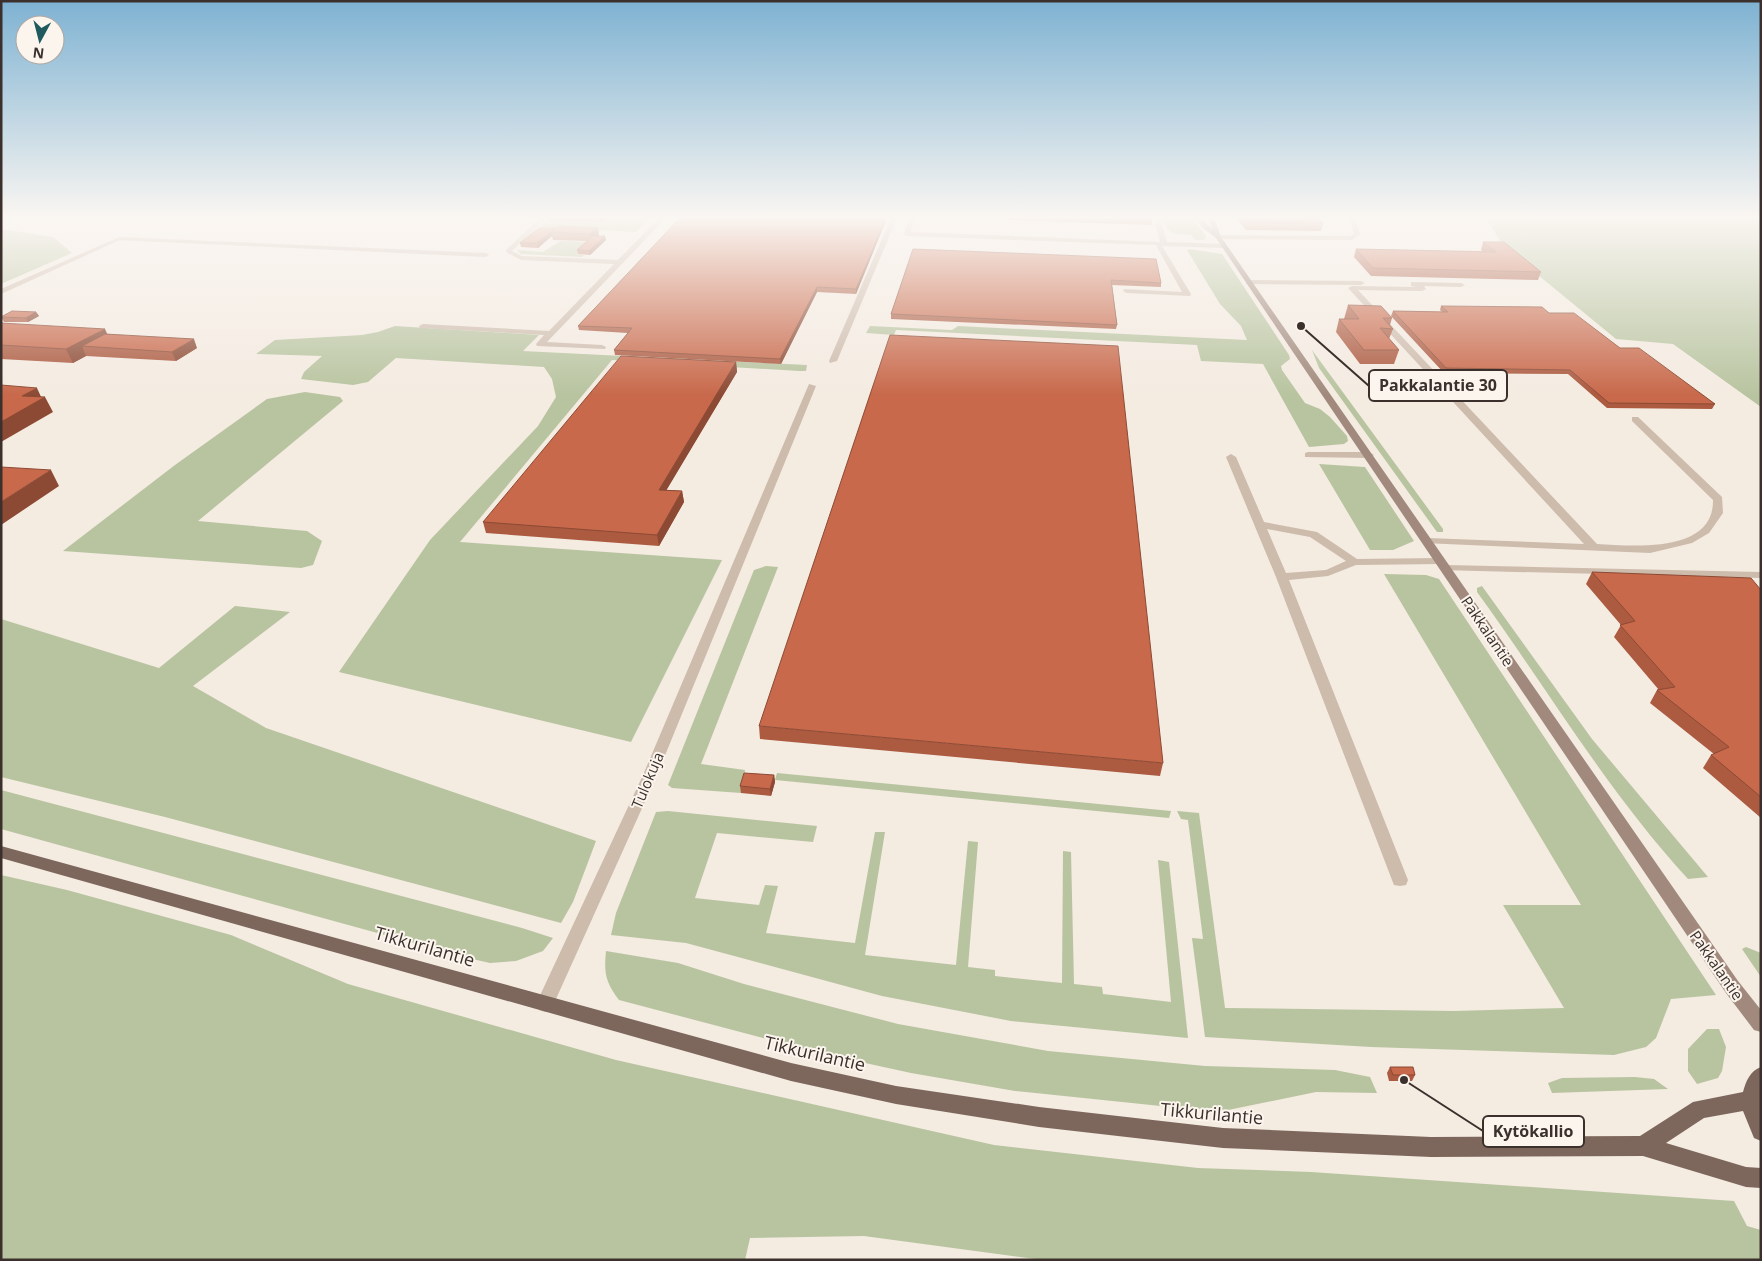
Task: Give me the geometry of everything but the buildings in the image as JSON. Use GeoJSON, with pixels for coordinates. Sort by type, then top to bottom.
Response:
{"type":"FeatureCollection","features":[{"type":"Feature","properties":{"kind":"main road","name":"Pakkalantie"},"geometry":{"type":"LineString","coordinates":[[1245,277],[1732,987],[1761,1024]]}},
{"type":"Feature","properties":{"kind":"main road","name":"Tikkurilantie"},"geometry":{"type":"LineString","coordinates":[[1,852],[791,1072],[896,1095],[1039,1117],[1223,1138],[1444,1147],[1643,1146],[1746,1177],[1761,1178]]}},
{"type":"Feature","properties":{"kind":"main road"},"geometry":{"type":"LineString","coordinates":[[1761,1076],[1752,1086],[1750,1100],[1761,1131]]}},
{"type":"Feature","properties":{"kind":"main road"},"geometry":{"type":"LineString","coordinates":[[1643,1146],[1700,1109],[1750,1100]]}},
{"type":"Feature","properties":{"kind":"street"},"geometry":{"type":"LineString","coordinates":[[1,292],[35,277]]}},
{"type":"Feature","properties":{"kind":"street"},"geometry":{"type":"LineString","coordinates":[[602,347],[540,344],[548,333],[604,277]]}},
{"type":"Feature","properties":{"kind":"street"},"geometry":{"type":"LineString","coordinates":[[833,361],[869,277]]}},
{"type":"Feature","properties":{"kind":"street"},"geometry":{"type":"LineString","coordinates":[[1126,291],[1188,294],[1179,277]]}},
{"type":"Feature","properties":{"kind":"street"},"geometry":{"type":"LineString","coordinates":[[1249,282],[1461,285]]}},
{"type":"Feature","properties":{"kind":"street"},"geometry":{"type":"LineString","coordinates":[[1418,284],[1422,288],[1352,288],[1595,549]]}},
{"type":"Feature","properties":{"kind":"street"},"geometry":{"type":"LineString","coordinates":[[422,326],[548,333]]}},
{"type":"Feature","properties":{"kind":"street","name":"Tulokuja"},"geometry":{"type":"LineString","coordinates":[[545,1004],[602,885],[744,553],[812,386]]}},
{"type":"Feature","properties":{"kind":"street"},"geometry":{"type":"LineString","coordinates":[[1427,541],[1650,550],[1676,545],[1705,532],[1718,514],[1718,499],[1635,419]]}},
{"type":"Feature","properties":{"kind":"street"},"geometry":{"type":"LineString","coordinates":[[1308,455],[1369,455]]}},
{"type":"Feature","properties":{"kind":"street"},"geometry":{"type":"LineString","coordinates":[[1231,457],[1282,577],[1400,880]]}},
{"type":"Feature","properties":{"kind":"street"},"geometry":{"type":"LineString","coordinates":[[1259,524],[1313,534],[1354,562]]}},
{"type":"Feature","properties":{"kind":"street"},"geometry":{"type":"LineString","coordinates":[[1282,577],[1328,573],[1354,562],[1761,575]]}},
{"type":"Feature","properties":{"kind":"green space"},"geometry":{"type":"Polygon","coordinates":[[[1,277],[17,277],[1,284],[1,277]]]}},
{"type":"Feature","properties":{"kind":"green space"},"geometry":{"type":"Polygon","coordinates":[[[1203,277],[1237,277],[1289,355],[1290,359],[1281,366],[1282,370],[1305,403],[1320,409],[1330,417],[1347,436],[1348,441],[1344,444],[1309,447],[1263,364],[1201,361],[1197,345],[896,330],[894,335],[866,333],[870,326],[952,330],[958,326],[1247,340],[1241,326],[1220,304],[1203,277]]]}},
{"type":"Feature","properties":{"kind":"green space"},"geometry":{"type":"Polygon","coordinates":[[[1540,277],[1761,277],[1761,407],[1673,344],[1616,339],[1540,277]]]}},
{"type":"Feature","properties":{"kind":"green space"},"geometry":{"type":"Polygon","coordinates":[[[395,326],[539,335],[523,351],[807,365],[806,371],[799,371],[612,360],[460,542],[722,560],[631,742],[339,672],[430,540],[538,426],[556,397],[552,379],[544,367],[396,358],[368,382],[353,385],[301,379],[304,372],[322,356],[256,354],[275,340],[362,335],[395,326]]]}},
{"type":"Feature","properties":{"kind":"green space"},"geometry":{"type":"Polygon","coordinates":[[[1312,350],[1443,529],[1443,532],[1437,532],[1319,368],[1312,350]]]}},
{"type":"Feature","properties":{"kind":"green space"},"geometry":{"type":"Polygon","coordinates":[[[305,392],[340,397],[343,401],[198,521],[307,531],[322,541],[313,565],[301,568],[63,551],[175,465],[267,399],[305,392]]]}},
{"type":"Feature","properties":{"kind":"green space"},"geometry":{"type":"Polygon","coordinates":[[[1319,464],[1365,467],[1414,541],[1393,550],[1370,550],[1319,464]]]}},
{"type":"Feature","properties":{"kind":"green space"},"geometry":{"type":"Polygon","coordinates":[[[766,566],[778,567],[701,764],[745,770],[741,793],[672,788],[668,785],[754,570],[766,566]]]}},
{"type":"Feature","properties":{"kind":"green space"},"geometry":{"type":"Polygon","coordinates":[[[1384,574],[1426,575],[1439,579],[1716,995],[1671,999],[1656,1038],[1646,1047],[1614,1055],[1371,1047],[1205,1037],[1192,938],[1203,939],[1188,820],[1181,819],[1177,811],[1199,813],[1225,1008],[1454,1011],[1564,1008],[1503,905],[1581,905],[1384,574]]]}},
{"type":"Feature","properties":{"kind":"green space"},"geometry":{"type":"Polygon","coordinates":[[[1482,586],[1592,739],[1708,877],[1688,879],[1631,811],[1477,592],[1477,588],[1482,586]]]}},
{"type":"Feature","properties":{"kind":"green space"},"geometry":{"type":"Polygon","coordinates":[[[235,606],[290,612],[193,686],[266,728],[596,841],[573,902],[561,923],[165,817],[1,777],[1,619],[159,668],[235,606]]]}},
{"type":"Feature","properties":{"kind":"green space"},"geometry":{"type":"Polygon","coordinates":[[[777,773],[1171,811],[1169,818],[775,780],[777,773]]]}},
{"type":"Feature","properties":{"kind":"green space"},"geometry":{"type":"Polygon","coordinates":[[[1,790],[522,928],[553,938],[543,951],[516,961],[490,963],[468,958],[1,829],[1,790]]]}},
{"type":"Feature","properties":{"kind":"green space"},"geometry":{"type":"Polygon","coordinates":[[[668,811],[817,826],[813,842],[717,833],[695,898],[759,905],[765,885],[778,886],[766,933],[855,943],[875,832],[885,832],[865,955],[956,965],[968,841],[978,842],[968,967],[995,970],[995,976],[1062,983],[1063,851],[1071,852],[1074,984],[1102,987],[1103,994],[1171,1002],[1158,860],[1169,862],[1188,1038],[1011,1021],[882,996],[686,943],[611,935],[616,913],[656,812],[668,811]]]}},
{"type":"Feature","properties":{"kind":"green space"},"geometry":{"type":"Polygon","coordinates":[[[1,875],[67,890],[231,935],[348,984],[616,1060],[994,1145],[1198,1168],[1311,1172],[1734,1201],[1747,1226],[1761,1230],[1761,1260],[1043,1260],[864,1236],[750,1238],[745,1260],[1,1260],[1,875]]]}},
{"type":"Feature","properties":{"kind":"green space"},"geometry":{"type":"Polygon","coordinates":[[[1746,947],[1761,953],[1761,977],[1742,949],[1746,947]]]}},
{"type":"Feature","properties":{"kind":"green space"},"geometry":{"type":"Polygon","coordinates":[[[606,951],[678,963],[744,984],[898,1024],[1048,1051],[1205,1066],[1335,1070],[1370,1077],[1377,1093],[1316,1092],[1228,1110],[1180,1108],[1015,1091],[911,1073],[824,1054],[619,1000],[606,977],[606,951]]]}},
{"type":"Feature","properties":{"kind":"green space"},"geometry":{"type":"Polygon","coordinates":[[[1707,1029],[1719,1029],[1726,1047],[1722,1071],[1718,1078],[1697,1084],[1688,1071],[1688,1049],[1707,1029]]]}},
{"type":"Feature","properties":{"kind":"green space"},"geometry":{"type":"Polygon","coordinates":[[[1635,1077],[1654,1079],[1668,1089],[1552,1093],[1548,1083],[1562,1078],[1635,1077]]]}},
{"type":"Feature","properties":{"kind":"place","name":"Pakkalantie 30"},"geometry":{"type":"Point","coordinates":[1301,326]}},
{"type":"Feature","properties":{"kind":"place","name":"Kytökallio"},"geometry":{"type":"Point","coordinates":[1404,1080]}}]}
